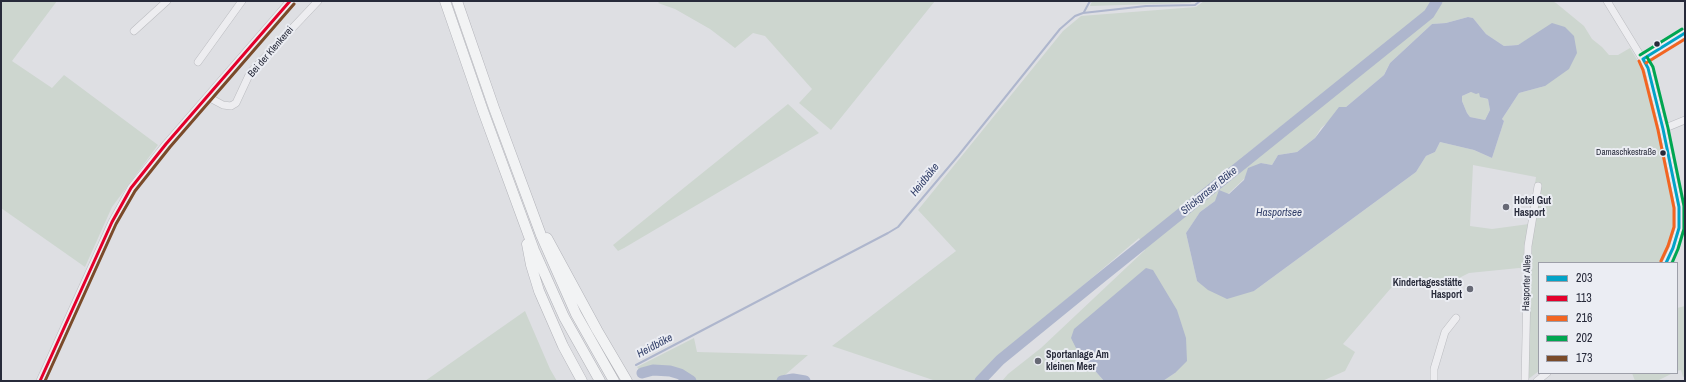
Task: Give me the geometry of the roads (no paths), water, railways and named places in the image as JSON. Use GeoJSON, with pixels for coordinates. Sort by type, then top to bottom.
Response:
{"type":"FeatureCollection","features":[{"type":"Feature","properties":{"kind":"highway"},"geometry":{"type":"LineString","coordinates":[[445,1],[522,219],[548,284],[564,318],[600,381]]}},
{"type":"Feature","properties":{"kind":"highway"},"geometry":{"type":"LineString","coordinates":[[457,1],[531,210],[560,281],[576,314],[614,381]]}},
{"type":"Feature","properties":{"kind":"highway"},"geometry":{"type":"LineString","coordinates":[[531,210],[557,253],[597,330],[627,381]]}},
{"type":"Feature","properties":{"kind":"highway"},"geometry":{"type":"LineString","coordinates":[[522,219],[531,265],[539,292],[560,340],[582,381]]}},
{"type":"Feature","properties":{"kind":"street"},"geometry":{"type":"LineString","coordinates":[[134,30],[167,1]]}},
{"type":"Feature","properties":{"kind":"street"},"geometry":{"type":"LineString","coordinates":[[198,62],[242,1]]}},
{"type":"Feature","properties":{"kind":"street"},"geometry":{"type":"LineString","coordinates":[[40,381],[120,206],[146,169],[289,1]]}},
{"type":"Feature","properties":{"kind":"street","name":"Bei der Klenkerei"},"geometry":{"type":"LineString","coordinates":[[208,96],[223,105],[231,106],[236,103],[250,74],[318,1]]}},
{"type":"Feature","properties":{"kind":"street"},"geometry":{"type":"LineString","coordinates":[[1607,1],[1648,68],[1681,194],[1682,229],[1666,262]]}},
{"type":"Feature","properties":{"kind":"street"},"geometry":{"type":"LineString","coordinates":[[1643,59],[1685,33]]}},
{"type":"Feature","properties":{"kind":"street"},"geometry":{"type":"LineString","coordinates":[[1663,129],[1685,120]]}},
{"type":"Feature","properties":{"kind":"street","name":"Hasporter Allee"},"geometry":{"type":"LineString","coordinates":[[1525,381],[1528,246],[1538,186]]}},
{"type":"Feature","properties":{"kind":"street"},"geometry":{"type":"LineString","coordinates":[[1434,381],[1434,369],[1445,332],[1456,318]]}},
{"type":"Feature","properties":{"kind":"street"},"geometry":{"type":"LineString","coordinates":[[1537,381],[1546,374]]}},
{"type":"Feature","properties":{"kind":"water","name":"Hasportsee"},"geometry":{"type":"Polygon","coordinates":[[[1468,17],[1473,18],[1486,34],[1504,46],[1518,45],[1552,23],[1565,27],[1574,36],[1577,53],[1569,69],[1545,86],[1519,93],[1502,119],[1504,121],[1492,158],[1474,150],[1440,142],[1435,152],[1426,156],[1416,172],[1254,291],[1227,299],[1208,290],[1197,281],[1186,233],[1200,212],[1215,201],[1219,190],[1229,194],[1244,180],[1248,168],[1261,163],[1272,165],[1278,155],[1297,152],[1315,138],[1339,107],[1346,107],[1384,75],[1390,63],[1432,24],[1446,23],[1468,17]],[[1471,92],[1462,96],[1462,101],[1470,117],[1485,120],[1490,110],[1488,99],[1480,97],[1479,93],[1476,94],[1471,92]]]}},
{"type":"Feature","properties":{"kind":"water"},"geometry":{"type":"Polygon","coordinates":[[[1146,268],[1153,270],[1177,310],[1186,338],[1187,361],[1175,373],[1163,381],[1104,381],[1077,350],[1071,338],[1074,329],[1146,268]]]}},
{"type":"Feature","properties":{"kind":"waterway"},"geometry":{"type":"LineString","coordinates":[[1084,12],[1090,1]]}},
{"type":"Feature","properties":{"kind":"waterway","name":"Heidbäke"},"geometry":{"type":"LineString","coordinates":[[636,365],[898,227],[958,156],[1060,29],[1075,16],[1083,13],[1146,6],[1195,5],[1200,1]]}},
{"type":"Feature","properties":{"kind":"waterway","name":"Stickgraser Bäke"},"geometry":{"type":"LineString","coordinates":[[980,381],[1000,360],[1429,14],[1437,1]]}},
{"type":"Feature","properties":{"kind":"waterway","name":"Stickgraser Bäke"},"geometry":{"type":"LineString","coordinates":[[642,373],[653,370],[670,371],[680,374],[691,381]]}},
{"type":"Feature","properties":{"kind":"waterway","name":"Stickgraser Bäke"},"geometry":{"type":"LineString","coordinates":[[782,381],[793,379],[805,381]]}},
{"type":"Feature","properties":{"kind":"place","name":"Damaschkestraße"},"geometry":{"type":"Point","coordinates":[1663,153]}},
{"type":"Feature","properties":{"kind":"place","name":"Hotel Gut Hasport"},"geometry":{"type":"Point","coordinates":[1506,207]}},
{"type":"Feature","properties":{"kind":"place","name":"Kindertagesstätte Hasport"},"geometry":{"type":"Point","coordinates":[1470,289]}},
{"type":"Feature","properties":{"kind":"place","name":"Sportanlage Am kleinen Meer"},"geometry":{"type":"Point","coordinates":[1038,361]}}]}
